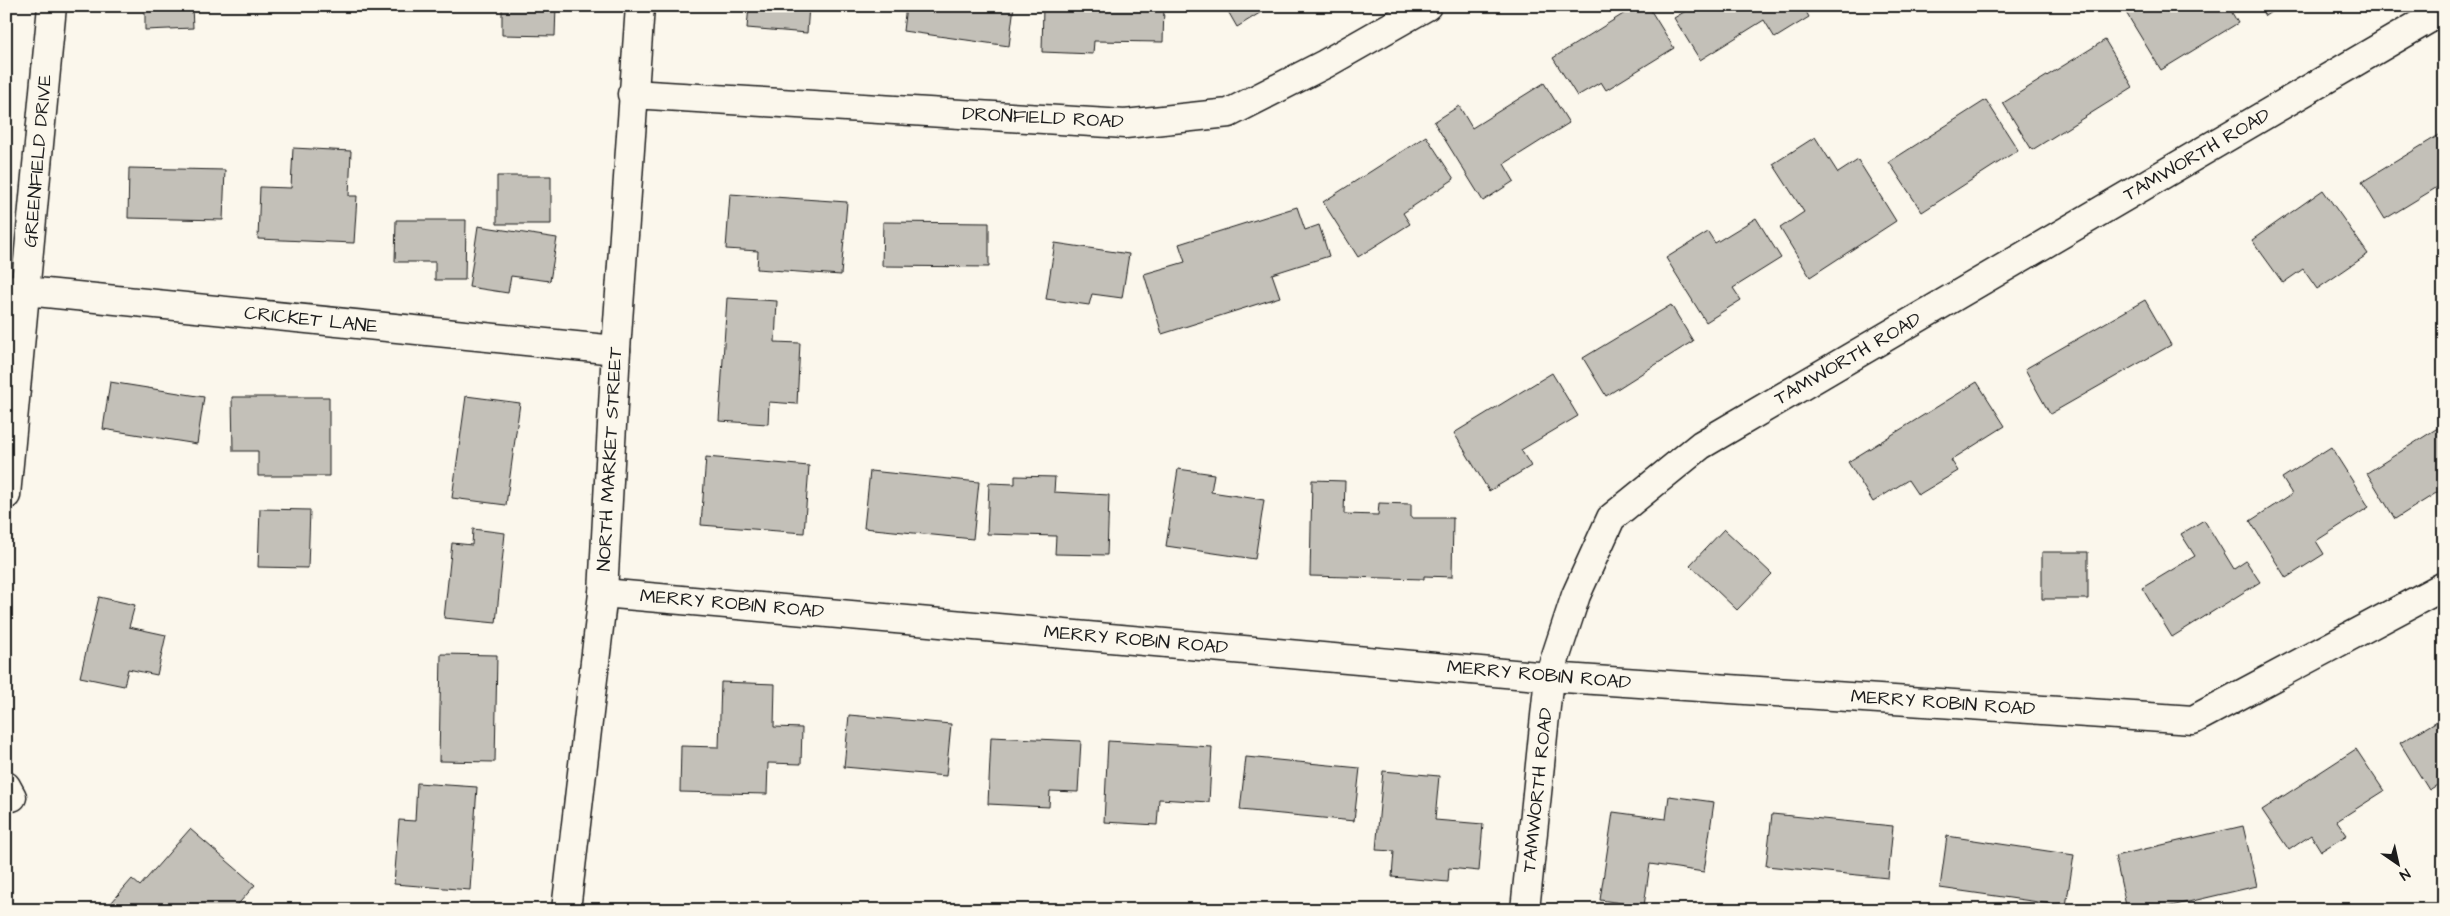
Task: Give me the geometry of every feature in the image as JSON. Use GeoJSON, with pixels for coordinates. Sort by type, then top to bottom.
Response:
{"type":"FeatureCollection","features":[{"type":"Feature","properties":{"kind":"street","name":"GREENFIELD DRIVE"},"geometry":{"type":"LineString","coordinates":[[6,495],[16,290],[52,6]]}},
{"type":"Feature","properties":{"kind":"street","name":"NORTH MARKET STREET"},"geometry":{"type":"LineString","coordinates":[[566,910],[603,593],[632,94],[640,6]]}},
{"type":"Feature","properties":{"kind":"street","name":"DRONFIELD ROAD"},"geometry":{"type":"LineString","coordinates":[[632,94],[1125,124],[1229,113],[1325,64],[1427,6]]}},
{"type":"Feature","properties":{"kind":"street","name":"TAMWORTH ROAD"},"geometry":{"type":"LineString","coordinates":[[1525,910],[1549,676],[1576,595],[1612,518],[1701,445],[2444,10]]}},
{"type":"Feature","properties":{"kind":"street","name":"CRICKET LANE"},"geometry":{"type":"LineString","coordinates":[[16,290],[616,350]]}},
{"type":"Feature","properties":{"kind":"street","name":"MERRY ROBIN ROAD"},"geometry":{"type":"LineString","coordinates":[[603,593],[1549,676],[2193,720],[2444,586]]}},
{"type":"Feature","properties":{"kind":"building"},"geometry":{"type":"Polygon","coordinates":[[[145,6],[192,6],[193,28],[145,30],[145,6]]]}},
{"type":"Feature","properties":{"kind":"building"},"geometry":{"type":"Polygon","coordinates":[[[502,6],[556,6],[555,36],[502,35],[502,6]]]}},
{"type":"Feature","properties":{"kind":"building"},"geometry":{"type":"Polygon","coordinates":[[[749,6],[809,6],[807,33],[747,28],[749,6]]]}},
{"type":"Feature","properties":{"kind":"building"},"geometry":{"type":"Polygon","coordinates":[[[906,6],[1014,6],[1009,46],[903,31],[906,6]]]}},
{"type":"Feature","properties":{"kind":"building"},"geometry":{"type":"Polygon","coordinates":[[[1043,6],[1164,6],[1163,42],[1094,41],[1093,54],[1042,52],[1043,6]]]}},
{"type":"Feature","properties":{"kind":"building"},"geometry":{"type":"Polygon","coordinates":[[[1225,6],[1271,6],[1237,27],[1225,6]]]}},
{"type":"Feature","properties":{"kind":"building"},"geometry":{"type":"Polygon","coordinates":[[[1636,6],[1648,6],[1674,48],[1606,90],[1601,82],[1577,96],[1553,58],[1636,6]]]}},
{"type":"Feature","properties":{"kind":"building"},"geometry":{"type":"Polygon","coordinates":[[[1694,6],[1803,6],[1809,17],[1775,38],[1764,20],[1700,60],[1674,18],[1694,6]]]}},
{"type":"Feature","properties":{"kind":"building"},"geometry":{"type":"Polygon","coordinates":[[[2122,6],[2228,6],[2238,23],[2161,70],[2122,6]]]}},
{"type":"Feature","properties":{"kind":"building"},"geometry":{"type":"Polygon","coordinates":[[[2259,6],[2280,6],[2265,16],[2259,6]]]}},
{"type":"Feature","properties":{"kind":"building"},"geometry":{"type":"Polygon","coordinates":[[[2105,40],[2133,87],[2032,150],[2003,103],[2105,40]]]}},
{"type":"Feature","properties":{"kind":"building"},"geometry":{"type":"Polygon","coordinates":[[[1544,83],[1569,123],[1504,164],[1514,181],[1483,201],[1434,122],[1459,106],[1472,128],[1544,83]]]}},
{"type":"Feature","properties":{"kind":"building"},"geometry":{"type":"Polygon","coordinates":[[[1986,100],[2018,150],[1922,212],[1889,162],[1986,100]]]}},
{"type":"Feature","properties":{"kind":"building"},"geometry":{"type":"Polygon","coordinates":[[[2444,132],[2444,183],[2385,219],[2362,182],[2444,132]]]}},
{"type":"Feature","properties":{"kind":"building"},"geometry":{"type":"Polygon","coordinates":[[[1426,136],[1454,179],[1403,213],[1410,224],[1358,257],[1323,202],[1426,136]]]}},
{"type":"Feature","properties":{"kind":"building"},"geometry":{"type":"Polygon","coordinates":[[[1815,137],[1838,173],[1858,160],[1896,221],[1810,277],[1780,228],[1804,212],[1773,164],[1815,137]]]}},
{"type":"Feature","properties":{"kind":"building"},"geometry":{"type":"Polygon","coordinates":[[[293,148],[351,151],[349,196],[357,196],[354,243],[258,239],[260,187],[291,188],[293,148]]]}},
{"type":"Feature","properties":{"kind":"building"},"geometry":{"type":"Polygon","coordinates":[[[129,168],[225,170],[223,220],[128,218],[129,168]]]}},
{"type":"Feature","properties":{"kind":"building"},"geometry":{"type":"Polygon","coordinates":[[[497,176],[551,176],[551,224],[497,224],[497,176]]]}},
{"type":"Feature","properties":{"kind":"building"},"geometry":{"type":"Polygon","coordinates":[[[2323,190],[2368,254],[2317,289],[2303,269],[2283,283],[2252,240],[2323,190]]]}},
{"type":"Feature","properties":{"kind":"building"},"geometry":{"type":"Polygon","coordinates":[[[730,194],[847,202],[841,275],[757,269],[758,251],[726,249],[730,194]]]}},
{"type":"Feature","properties":{"kind":"building"},"geometry":{"type":"Polygon","coordinates":[[[1297,207],[1305,230],[1319,225],[1329,256],[1272,274],[1280,297],[1162,334],[1144,274],[1185,262],[1179,244],[1297,207]]]}},
{"type":"Feature","properties":{"kind":"building"},"geometry":{"type":"Polygon","coordinates":[[[1756,218],[1781,258],[1733,288],[1741,300],[1706,322],[1666,258],[1708,232],[1715,243],[1756,218]]]}},
{"type":"Feature","properties":{"kind":"building"},"geometry":{"type":"Polygon","coordinates":[[[396,220],[466,220],[465,280],[435,280],[435,262],[395,262],[396,220]]]}},
{"type":"Feature","properties":{"kind":"building"},"geometry":{"type":"Polygon","coordinates":[[[883,222],[989,223],[989,267],[882,266],[883,222]]]}},
{"type":"Feature","properties":{"kind":"building"},"geometry":{"type":"Polygon","coordinates":[[[478,226],[557,238],[550,281],[511,276],[508,293],[469,287],[478,226]]]}},
{"type":"Feature","properties":{"kind":"building"},"geometry":{"type":"Polygon","coordinates":[[[1055,243],[1129,254],[1122,298],[1092,294],[1089,305],[1046,299],[1055,243]]]}},
{"type":"Feature","properties":{"kind":"building"},"geometry":{"type":"Polygon","coordinates":[[[727,298],[777,301],[775,342],[800,343],[797,404],[769,402],[768,424],[719,421],[727,298]]]}},
{"type":"Feature","properties":{"kind":"building"},"geometry":{"type":"Polygon","coordinates":[[[2145,300],[2171,345],[2050,414],[2025,369],[2145,300]]]}},
{"type":"Feature","properties":{"kind":"building"},"geometry":{"type":"Polygon","coordinates":[[[1671,305],[1693,341],[1606,396],[1583,358],[1671,305]]]}},
{"type":"Feature","properties":{"kind":"building"},"geometry":{"type":"Polygon","coordinates":[[[1552,373],[1578,416],[1521,450],[1531,466],[1489,491],[1454,433],[1552,373]]]}},
{"type":"Feature","properties":{"kind":"building"},"geometry":{"type":"Polygon","coordinates":[[[110,382],[204,397],[197,444],[103,429],[110,382]]]}},
{"type":"Feature","properties":{"kind":"building"},"geometry":{"type":"Polygon","coordinates":[[[1977,382],[2005,426],[1951,460],[1958,471],[1918,495],[1908,480],[1873,502],[1848,462],[1977,382]]]}},
{"type":"Feature","properties":{"kind":"building"},"geometry":{"type":"Polygon","coordinates":[[[466,396],[520,403],[506,505],[452,498],[466,396]]]}},
{"type":"Feature","properties":{"kind":"building"},"geometry":{"type":"Polygon","coordinates":[[[232,397],[329,397],[329,476],[258,476],[258,451],[233,451],[232,397]]]}},
{"type":"Feature","properties":{"kind":"building"},"geometry":{"type":"Polygon","coordinates":[[[2444,424],[2444,488],[2395,519],[2367,473],[2444,424]]]}},
{"type":"Feature","properties":{"kind":"building"},"geometry":{"type":"Polygon","coordinates":[[[2331,447],[2369,507],[2316,541],[2324,554],[2286,578],[2250,521],[2292,494],[2282,478],[2331,447]]]}},
{"type":"Feature","properties":{"kind":"building"},"geometry":{"type":"Polygon","coordinates":[[[706,457],[809,466],[804,533],[701,525],[706,457]]]}},
{"type":"Feature","properties":{"kind":"building"},"geometry":{"type":"Polygon","coordinates":[[[1178,469],[1214,474],[1211,492],[1264,500],[1255,559],[1166,546],[1178,469]]]}},
{"type":"Feature","properties":{"kind":"building"},"geometry":{"type":"Polygon","coordinates":[[[870,471],[979,482],[973,539],[864,528],[870,471]]]}},
{"type":"Feature","properties":{"kind":"building"},"geometry":{"type":"Polygon","coordinates":[[[1015,476],[1055,477],[1054,492],[1109,495],[1107,555],[1055,554],[1056,536],[987,534],[989,483],[1015,484],[1015,476]]]}},
{"type":"Feature","properties":{"kind":"building"},"geometry":{"type":"Polygon","coordinates":[[[1312,480],[1345,481],[1344,514],[1378,515],[1379,503],[1411,504],[1411,518],[1453,518],[1452,577],[1424,576],[1424,579],[1310,576],[1312,480]]]}},
{"type":"Feature","properties":{"kind":"building"},"geometry":{"type":"Polygon","coordinates":[[[260,509],[310,510],[308,568],[258,567],[260,509]]]}},
{"type":"Feature","properties":{"kind":"building"},"geometry":{"type":"Polygon","coordinates":[[[2204,520],[2234,569],[2246,561],[2260,582],[2172,637],[2142,588],[2195,556],[2181,534],[2204,520]]]}},
{"type":"Feature","properties":{"kind":"building"},"geometry":{"type":"Polygon","coordinates":[[[473,529],[505,533],[496,623],[444,618],[452,543],[472,545],[473,529]]]}},
{"type":"Feature","properties":{"kind":"building"},"geometry":{"type":"Polygon","coordinates":[[[1724,529],[1772,574],[1737,610],[1690,565],[1724,529]]]}},
{"type":"Feature","properties":{"kind":"building"},"geometry":{"type":"Polygon","coordinates":[[[2042,552],[2088,552],[2088,599],[2042,599],[2042,552]]]}},
{"type":"Feature","properties":{"kind":"building"},"geometry":{"type":"Polygon","coordinates":[[[99,597],[135,605],[129,627],[166,635],[157,675],[128,669],[124,686],[80,677],[99,597]]]}},
{"type":"Feature","properties":{"kind":"building"},"geometry":{"type":"Polygon","coordinates":[[[441,654],[497,655],[495,762],[439,761],[441,654]]]}},
{"type":"Feature","properties":{"kind":"building"},"geometry":{"type":"Polygon","coordinates":[[[721,682],[775,684],[774,727],[802,728],[801,764],[768,763],[767,794],[680,792],[681,746],[719,747],[721,682]]]}},
{"type":"Feature","properties":{"kind":"building"},"geometry":{"type":"Polygon","coordinates":[[[849,715],[951,724],[946,776],[844,767],[849,715]]]}},
{"type":"Feature","properties":{"kind":"building"},"geometry":{"type":"Polygon","coordinates":[[[2444,717],[2444,781],[2429,790],[2400,743],[2444,717]]]}},
{"type":"Feature","properties":{"kind":"building"},"geometry":{"type":"Polygon","coordinates":[[[991,737],[1081,741],[1078,792],[1050,791],[1049,807],[988,804],[991,737]]]}},
{"type":"Feature","properties":{"kind":"building"},"geometry":{"type":"Polygon","coordinates":[[[1108,741],[1212,747],[1209,802],[1159,799],[1157,825],[1104,822],[1108,741]]]}},
{"type":"Feature","properties":{"kind":"building"},"geometry":{"type":"Polygon","coordinates":[[[2356,749],[2384,791],[2337,821],[2347,835],[2321,851],[2311,835],[2289,850],[2262,810],[2356,749]]]}},
{"type":"Feature","properties":{"kind":"building"},"geometry":{"type":"Polygon","coordinates":[[[1246,757],[1360,768],[1354,821],[1240,810],[1246,757]]]}},
{"type":"Feature","properties":{"kind":"building"},"geometry":{"type":"Polygon","coordinates":[[[1383,771],[1439,776],[1435,820],[1483,824],[1479,871],[1449,868],[1448,882],[1392,877],[1394,851],[1376,850],[1383,771]]]}},
{"type":"Feature","properties":{"kind":"building"},"geometry":{"type":"Polygon","coordinates":[[[417,783],[477,787],[470,890],[394,884],[399,820],[415,821],[417,783]]]}},
{"type":"Feature","properties":{"kind":"building"},"geometry":{"type":"Polygon","coordinates":[[[1669,796],[1714,802],[1704,872],[1650,864],[1644,906],[1600,900],[1613,812],[1666,819],[1669,796]]]}},
{"type":"Feature","properties":{"kind":"building"},"geometry":{"type":"Polygon","coordinates":[[[1772,814],[1893,826],[1888,878],[1766,866],[1772,814]]]}},
{"type":"Feature","properties":{"kind":"building"},"geometry":{"type":"Polygon","coordinates":[[[2243,826],[2257,886],[2154,910],[2127,910],[2115,856],[2243,826]]]}},
{"type":"Feature","properties":{"kind":"building"},"geometry":{"type":"Polygon","coordinates":[[[190,829],[255,885],[233,910],[105,910],[132,879],[140,886],[190,829]]]}},
{"type":"Feature","properties":{"kind":"building"},"geometry":{"type":"Polygon","coordinates":[[[1947,836],[2074,855],[2066,906],[1940,888],[1947,836]]]}}]}
